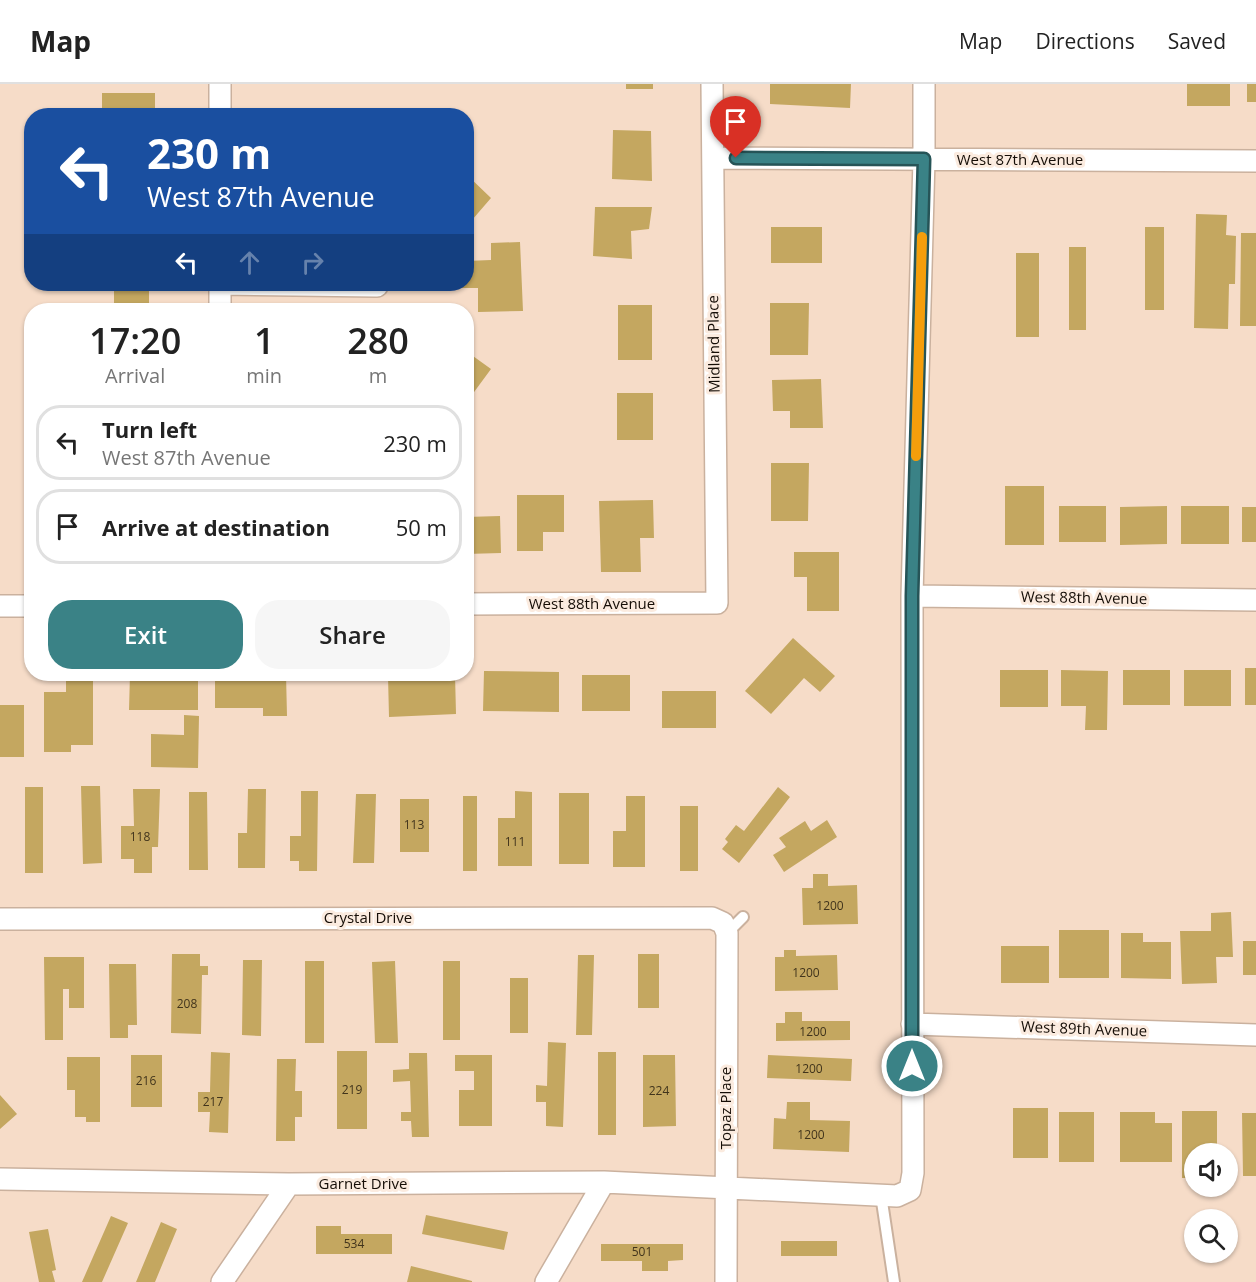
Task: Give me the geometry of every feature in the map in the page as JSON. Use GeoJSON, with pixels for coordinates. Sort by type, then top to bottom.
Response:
{"type":"FeatureCollection","features":[{"type":"Feature","properties":{"kind":"street"},"geometry":{"type":"LineString","coordinates":[[220,84],[220,108]]}},
{"type":"Feature","properties":{"kind":"street","name":"Midland Place"},"geometry":{"type":"LineString","coordinates":[[712,84],[717,603]]}},
{"type":"Feature","properties":{"kind":"street"},"geometry":{"type":"LineString","coordinates":[[912,1024],[912,596],[924,84]]}},
{"type":"Feature","properties":{"kind":"street","name":"West 87th Avenue"},"geometry":{"type":"LineString","coordinates":[[713,158],[1256,161]]}},
{"type":"Feature","properties":{"kind":"street","name":"West 88th Avenue"},"geometry":{"type":"LineString","coordinates":[[912,596],[1256,600]]}},
{"type":"Feature","properties":{"kind":"street","name":"West 88th Avenue"},"geometry":{"type":"LineString","coordinates":[[474,604],[717,603]]}},
{"type":"Feature","properties":{"kind":"street"},"geometry":{"type":"LineString","coordinates":[[0,606],[24,606]]}},
{"type":"Feature","properties":{"kind":"street","name":"Crystal Drive"},"geometry":{"type":"LineString","coordinates":[[0,919],[712,918],[723,923],[727,933]]}},
{"type":"Feature","properties":{"kind":"street","name":"Topaz Place"},"geometry":{"type":"LineString","coordinates":[[726,1282],[727,933]]}},
{"type":"Feature","properties":{"kind":"street","name":"West 89th Avenue"},"geometry":{"type":"LineString","coordinates":[[912,1024],[1256,1035]]}},
{"type":"Feature","properties":{"kind":"street","name":"Garnet Drive"},"geometry":{"type":"LineString","coordinates":[[0,1179],[289,1184],[604,1182],[897,1196],[910,1190],[913,1173],[912,1024]]}},
{"type":"Feature","properties":{"kind":"street"},"geometry":{"type":"LineString","coordinates":[[546,1282],[604,1182]]}},
{"type":"Feature","properties":{"kind":"street"},"geometry":{"type":"LineString","coordinates":[[222,1282],[289,1184]]}},
{"type":"Feature","properties":{"kind":"lane"},"geometry":{"type":"LineString","coordinates":[[727,933],[743,917]]}},
{"type":"Feature","properties":{"kind":"lane"},"geometry":{"type":"LineString","coordinates":[[881,1195],[894,1282]]}},
{"type":"Feature","properties":{"kind":"building"},"geometry":{"type":"Polygon","coordinates":[[[626,84],[653,84],[653,89],[626,89],[626,84]]]}},
{"type":"Feature","properties":{"kind":"building"},"geometry":{"type":"Polygon","coordinates":[[[770,84],[851,84],[850,108],[770,104],[770,84]]]}},
{"type":"Feature","properties":{"kind":"building"},"geometry":{"type":"Polygon","coordinates":[[[1187,84],[1230,84],[1230,106],[1187,106],[1187,84]]]}},
{"type":"Feature","properties":{"kind":"building"},"geometry":{"type":"Polygon","coordinates":[[[1247,84],[1256,84],[1256,102],[1247,102],[1247,84]]]}},
{"type":"Feature","properties":{"kind":"building"},"geometry":{"type":"Polygon","coordinates":[[[102,93],[155,93],[155,108],[102,108],[102,93]]]}},
{"type":"Feature","properties":{"kind":"building"},"geometry":{"type":"Polygon","coordinates":[[[613,130],[651,131],[652,181],[612,179],[613,130]]]}},
{"type":"Feature","properties":{"kind":"building"},"geometry":{"type":"Polygon","coordinates":[[[474,182],[491,198],[474,218],[474,182]]]}},
{"type":"Feature","properties":{"kind":"building"},"geometry":{"type":"Polygon","coordinates":[[[595,207],[652,207],[649,229],[631,231],[632,259],[593,256],[595,207]]]}},
{"type":"Feature","properties":{"kind":"building"},"geometry":{"type":"Polygon","coordinates":[[[1196,214],[1227,215],[1226,235],[1236,236],[1235,284],[1229,284],[1228,329],[1194,328],[1196,214]]]}},
{"type":"Feature","properties":{"kind":"building"},"geometry":{"type":"Polygon","coordinates":[[[771,227],[822,227],[822,263],[771,263],[771,227]]]}},
{"type":"Feature","properties":{"kind":"building"},"geometry":{"type":"Polygon","coordinates":[[[1145,227],[1164,227],[1164,310],[1145,310],[1145,227]]]}},
{"type":"Feature","properties":{"kind":"building"},"geometry":{"type":"Polygon","coordinates":[[[1241,233],[1256,233],[1256,326],[1240,326],[1241,233]]]}},
{"type":"Feature","properties":{"kind":"building"},"geometry":{"type":"Polygon","coordinates":[[[520,242],[523,311],[478,312],[478,288],[474,288],[474,261],[491,260],[491,243],[520,242]]]}},
{"type":"Feature","properties":{"kind":"building"},"geometry":{"type":"Polygon","coordinates":[[[1069,247],[1086,247],[1086,330],[1069,330],[1069,247]]]}},
{"type":"Feature","properties":{"kind":"building"},"geometry":{"type":"Polygon","coordinates":[[[1016,253],[1039,253],[1039,337],[1016,337],[1016,253]]]}},
{"type":"Feature","properties":{"kind":"building"},"geometry":{"type":"Polygon","coordinates":[[[114,291],[149,291],[149,303],[114,303],[114,291]]]}},
{"type":"Feature","properties":{"kind":"building"},"geometry":{"type":"Polygon","coordinates":[[[770,303],[809,303],[808,355],[770,355],[770,303]]]}},
{"type":"Feature","properties":{"kind":"building"},"geometry":{"type":"Polygon","coordinates":[[[618,305],[652,305],[652,360],[618,360],[618,305]]]}},
{"type":"Feature","properties":{"kind":"building"},"geometry":{"type":"Polygon","coordinates":[[[474,357],[491,369],[474,392],[474,357]]]}},
{"type":"Feature","properties":{"kind":"building"},"geometry":{"type":"Polygon","coordinates":[[[821,379],[823,428],[790,428],[790,411],[773,411],[772,380],[821,379]]]}},
{"type":"Feature","properties":{"kind":"building"},"geometry":{"type":"Polygon","coordinates":[[[617,393],[653,393],[653,440],[617,440],[617,393]]]}},
{"type":"Feature","properties":{"kind":"building"},"geometry":{"type":"Polygon","coordinates":[[[771,463],[809,463],[808,521],[771,521],[771,463]]]}},
{"type":"Feature","properties":{"kind":"building"},"geometry":{"type":"Polygon","coordinates":[[[1005,486],[1044,486],[1044,545],[1005,545],[1005,486]]]}},
{"type":"Feature","properties":{"kind":"building"},"geometry":{"type":"Polygon","coordinates":[[[517,495],[564,495],[564,532],[543,532],[543,551],[517,551],[517,495]]]}},
{"type":"Feature","properties":{"kind":"building"},"geometry":{"type":"Polygon","coordinates":[[[653,500],[654,538],[640,538],[641,572],[601,572],[599,501],[653,500]]]}},
{"type":"Feature","properties":{"kind":"building"},"geometry":{"type":"Polygon","coordinates":[[[1059,506],[1106,506],[1106,542],[1059,542],[1059,506]]]}},
{"type":"Feature","properties":{"kind":"building"},"geometry":{"type":"Polygon","coordinates":[[[1167,506],[1167,544],[1120,545],[1120,507],[1167,506]]]}},
{"type":"Feature","properties":{"kind":"building"},"geometry":{"type":"Polygon","coordinates":[[[1181,506],[1229,506],[1229,544],[1181,544],[1181,506]]]}},
{"type":"Feature","properties":{"kind":"building"},"geometry":{"type":"Polygon","coordinates":[[[1242,507],[1256,507],[1256,542],[1242,542],[1242,507]]]}},
{"type":"Feature","properties":{"kind":"building"},"geometry":{"type":"Polygon","coordinates":[[[500,516],[501,553],[474,554],[474,517],[500,516]]]}},
{"type":"Feature","properties":{"kind":"building"},"geometry":{"type":"Polygon","coordinates":[[[794,552],[839,552],[839,611],[807,611],[807,577],[794,577],[794,552]]]}},
{"type":"Feature","properties":{"kind":"building"},"geometry":{"type":"Polygon","coordinates":[[[793,638],[835,676],[820,692],[804,678],[771,714],[745,691],[793,638]]]}},
{"type":"Feature","properties":{"kind":"building"},"geometry":{"type":"Polygon","coordinates":[[[1245,668],[1256,668],[1256,705],[1245,705],[1245,668]]]}},
{"type":"Feature","properties":{"kind":"building"},"geometry":{"type":"Polygon","coordinates":[[[1000,670],[1048,670],[1048,707],[1000,707],[1000,670]]]}},
{"type":"Feature","properties":{"kind":"building"},"geometry":{"type":"Polygon","coordinates":[[[1061,670],[1108,671],[1107,730],[1085,730],[1086,706],[1061,706],[1061,670]]]}},
{"type":"Feature","properties":{"kind":"building"},"geometry":{"type":"Polygon","coordinates":[[[1123,670],[1170,670],[1170,705],[1123,705],[1123,670]]]}},
{"type":"Feature","properties":{"kind":"building"},"geometry":{"type":"Polygon","coordinates":[[[1184,670],[1231,670],[1231,706],[1184,706],[1184,670]]]}},
{"type":"Feature","properties":{"kind":"building"},"geometry":{"type":"Polygon","coordinates":[[[484,671],[559,672],[559,712],[483,711],[484,671]]]}},
{"type":"Feature","properties":{"kind":"building"},"geometry":{"type":"Polygon","coordinates":[[[582,675],[630,675],[630,711],[582,711],[582,675]]]}},
{"type":"Feature","properties":{"kind":"building"},"geometry":{"type":"Polygon","coordinates":[[[66,681],[93,681],[93,745],[71,745],[71,752],[44,752],[44,692],[66,692],[66,681]]]}},
{"type":"Feature","properties":{"kind":"building"},"geometry":{"type":"Polygon","coordinates":[[[130,681],[198,681],[198,710],[129,710],[130,681]]]}},
{"type":"Feature","properties":{"kind":"building"},"geometry":{"type":"Polygon","coordinates":[[[215,681],[286,681],[287,716],[263,716],[263,708],[215,708],[215,681]]]}},
{"type":"Feature","properties":{"kind":"building"},"geometry":{"type":"Polygon","coordinates":[[[388,681],[455,681],[456,714],[389,717],[388,681]]]}},
{"type":"Feature","properties":{"kind":"building"},"geometry":{"type":"Polygon","coordinates":[[[662,691],[716,691],[716,728],[662,728],[662,691]]]}},
{"type":"Feature","properties":{"kind":"building"},"geometry":{"type":"Polygon","coordinates":[[[0,705],[24,705],[24,757],[0,757],[0,705]]]}},
{"type":"Feature","properties":{"kind":"building"},"geometry":{"type":"Polygon","coordinates":[[[184,715],[199,716],[198,768],[151,767],[151,734],[184,735],[184,715]]]}},
{"type":"Feature","properties":{"kind":"building"},"geometry":{"type":"Polygon","coordinates":[[[81,786],[100,786],[102,863],[83,864],[81,786]]]}},
{"type":"Feature","properties":{"kind":"building"},"geometry":{"type":"Polygon","coordinates":[[[25,787],[43,787],[43,873],[25,873],[25,787]]]}},
{"type":"Feature","properties":{"kind":"building"},"geometry":{"type":"Polygon","coordinates":[[[778,787],[790,797],[739,863],[722,849],[728,842],[725,839],[736,825],[744,831],[778,787]]]}},
{"type":"Feature","properties":{"kind":"building"},"geometry":{"type":"Polygon","coordinates":[[[133,789],[160,789],[158,847],[152,847],[152,873],[134,873],[134,859],[121,859],[121,826],[134,826],[133,789]]]}},
{"type":"Feature","properties":{"kind":"building"},"geometry":{"type":"Polygon","coordinates":[[[248,789],[266,789],[265,868],[238,868],[238,833],[247,833],[248,789]]]}},
{"type":"Feature","properties":{"kind":"building"},"geometry":{"type":"Polygon","coordinates":[[[301,791],[318,791],[317,871],[299,871],[299,861],[290,861],[290,836],[301,836],[301,791]]]}},
{"type":"Feature","properties":{"kind":"building"},"geometry":{"type":"Polygon","coordinates":[[[515,791],[532,792],[532,866],[498,866],[498,818],[515,818],[515,791]]]}},
{"type":"Feature","properties":{"kind":"building"},"geometry":{"type":"Polygon","coordinates":[[[189,792],[207,792],[208,870],[189,870],[189,792]]]}},
{"type":"Feature","properties":{"kind":"building"},"geometry":{"type":"Polygon","coordinates":[[[559,793],[589,793],[589,864],[559,864],[559,793]]]}},
{"type":"Feature","properties":{"kind":"building"},"geometry":{"type":"Polygon","coordinates":[[[356,794],[376,794],[374,863],[353,863],[356,794]]]}},
{"type":"Feature","properties":{"kind":"building"},"geometry":{"type":"Polygon","coordinates":[[[463,796],[477,796],[477,871],[463,871],[463,796]]]}},
{"type":"Feature","properties":{"kind":"building"},"geometry":{"type":"Polygon","coordinates":[[[626,796],[645,796],[645,867],[613,867],[613,831],[626,831],[626,796]]]}},
{"type":"Feature","properties":{"kind":"building"},"geometry":{"type":"Polygon","coordinates":[[[400,799],[429,799],[429,852],[400,852],[400,799]]]}},
{"type":"Feature","properties":{"kind":"building"},"geometry":{"type":"Polygon","coordinates":[[[680,806],[698,806],[698,871],[680,871],[680,806]]]}},
{"type":"Feature","properties":{"kind":"building"},"geometry":{"type":"Polygon","coordinates":[[[827,820],[837,837],[784,872],[773,855],[786,847],[779,838],[805,821],[811,831],[827,820]]]}},
{"type":"Feature","properties":{"kind":"building"},"geometry":{"type":"Polygon","coordinates":[[[813,874],[828,874],[828,886],[857,885],[858,924],[803,925],[802,888],[813,888],[813,874]]]}},
{"type":"Feature","properties":{"kind":"building"},"geometry":{"type":"Polygon","coordinates":[[[1231,912],[1233,957],[1216,957],[1217,983],[1182,984],[1180,931],[1211,931],[1211,913],[1231,912]]]}},
{"type":"Feature","properties":{"kind":"building"},"geometry":{"type":"Polygon","coordinates":[[[1059,930],[1109,930],[1109,978],[1059,978],[1059,930]]]}},
{"type":"Feature","properties":{"kind":"building"},"geometry":{"type":"Polygon","coordinates":[[[1121,933],[1143,933],[1143,942],[1171,942],[1171,979],[1121,978],[1121,933]]]}},
{"type":"Feature","properties":{"kind":"building"},"geometry":{"type":"Polygon","coordinates":[[[1243,941],[1256,941],[1256,975],[1243,975],[1243,941]]]}},
{"type":"Feature","properties":{"kind":"building"},"geometry":{"type":"Polygon","coordinates":[[[1001,946],[1049,946],[1049,983],[1001,983],[1001,946]]]}},
{"type":"Feature","properties":{"kind":"building"},"geometry":{"type":"Polygon","coordinates":[[[784,950],[796,950],[796,956],[837,955],[838,990],[775,991],[775,957],[784,957],[784,950]]]}},
{"type":"Feature","properties":{"kind":"building"},"geometry":{"type":"Polygon","coordinates":[[[172,954],[200,954],[200,966],[208,966],[208,975],[202,975],[201,1034],[171,1033],[172,954]]]}},
{"type":"Feature","properties":{"kind":"building"},"geometry":{"type":"Polygon","coordinates":[[[638,954],[659,954],[659,1008],[638,1008],[638,954]]]}},
{"type":"Feature","properties":{"kind":"building"},"geometry":{"type":"Polygon","coordinates":[[[578,955],[594,955],[592,1035],[576,1035],[578,955]]]}},
{"type":"Feature","properties":{"kind":"building"},"geometry":{"type":"Polygon","coordinates":[[[44,957],[84,957],[84,1008],[69,1008],[69,989],[63,989],[63,1040],[45,1040],[44,957]]]}},
{"type":"Feature","properties":{"kind":"building"},"geometry":{"type":"Polygon","coordinates":[[[243,960],[262,960],[261,1036],[242,1035],[243,960]]]}},
{"type":"Feature","properties":{"kind":"building"},"geometry":{"type":"Polygon","coordinates":[[[305,961],[324,961],[324,1043],[305,1043],[305,961]]]}},
{"type":"Feature","properties":{"kind":"building"},"geometry":{"type":"Polygon","coordinates":[[[395,961],[398,1043],[375,1043],[372,962],[395,961]]]}},
{"type":"Feature","properties":{"kind":"building"},"geometry":{"type":"Polygon","coordinates":[[[443,961],[460,961],[460,1040],[443,1040],[443,961]]]}},
{"type":"Feature","properties":{"kind":"building"},"geometry":{"type":"Polygon","coordinates":[[[109,964],[136,964],[137,1025],[128,1025],[128,1038],[110,1038],[109,964]]]}},
{"type":"Feature","properties":{"kind":"building"},"geometry":{"type":"Polygon","coordinates":[[[510,978],[528,978],[528,1033],[510,1033],[510,978]]]}},
{"type":"Feature","properties":{"kind":"building"},"geometry":{"type":"Polygon","coordinates":[[[785,1012],[802,1012],[802,1021],[850,1021],[850,1040],[776,1041],[776,1023],[785,1023],[785,1012]]]}},
{"type":"Feature","properties":{"kind":"building"},"geometry":{"type":"Polygon","coordinates":[[[548,1042],[566,1043],[563,1127],[546,1126],[546,1102],[536,1102],[536,1085],[547,1086],[548,1042]]]}},
{"type":"Feature","properties":{"kind":"building"},"geometry":{"type":"Polygon","coordinates":[[[337,1051],[367,1051],[367,1129],[337,1129],[337,1051]]]}},
{"type":"Feature","properties":{"kind":"building"},"geometry":{"type":"Polygon","coordinates":[[[211,1052],[230,1053],[228,1133],[209,1132],[210,1112],[198,1112],[198,1092],[210,1092],[211,1052]]]}},
{"type":"Feature","properties":{"kind":"building"},"geometry":{"type":"Polygon","coordinates":[[[598,1052],[616,1052],[616,1135],[598,1135],[598,1052]]]}},
{"type":"Feature","properties":{"kind":"building"},"geometry":{"type":"Polygon","coordinates":[[[409,1053],[427,1053],[429,1137],[412,1137],[411,1121],[401,1121],[401,1112],[411,1112],[410,1081],[393,1082],[393,1070],[409,1069],[409,1053]]]}},
{"type":"Feature","properties":{"kind":"building"},"geometry":{"type":"Polygon","coordinates":[[[131,1055],[162,1055],[162,1107],[131,1107],[131,1055]]]}},
{"type":"Feature","properties":{"kind":"building"},"geometry":{"type":"Polygon","coordinates":[[[455,1055],[492,1055],[492,1126],[459,1126],[459,1090],[474,1090],[474,1071],[455,1071],[455,1055]]]}},
{"type":"Feature","properties":{"kind":"building"},"geometry":{"type":"Polygon","coordinates":[[[643,1055],[675,1055],[676,1126],[643,1127],[643,1055]]]}},
{"type":"Feature","properties":{"kind":"building"},"geometry":{"type":"Polygon","coordinates":[[[768,1055],[852,1059],[851,1081],[767,1078],[768,1055]]]}},
{"type":"Feature","properties":{"kind":"building"},"geometry":{"type":"Polygon","coordinates":[[[67,1057],[100,1057],[100,1122],[86,1122],[86,1117],[75,1117],[75,1090],[67,1090],[67,1057]]]}},
{"type":"Feature","properties":{"kind":"building"},"geometry":{"type":"Polygon","coordinates":[[[277,1059],[296,1059],[295,1091],[302,1091],[302,1117],[295,1117],[295,1141],[276,1141],[277,1059]]]}},
{"type":"Feature","properties":{"kind":"building"},"geometry":{"type":"Polygon","coordinates":[[[0,1095],[17,1114],[0,1129],[0,1095]]]}},
{"type":"Feature","properties":{"kind":"building"},"geometry":{"type":"Polygon","coordinates":[[[787,1102],[810,1102],[810,1120],[850,1121],[849,1152],[773,1149],[774,1118],[786,1119],[787,1102]]]}},
{"type":"Feature","properties":{"kind":"building"},"geometry":{"type":"Polygon","coordinates":[[[1013,1108],[1048,1108],[1048,1158],[1013,1158],[1013,1108]]]}},
{"type":"Feature","properties":{"kind":"building"},"geometry":{"type":"Polygon","coordinates":[[[1182,1111],[1217,1111],[1217,1143],[1184,1143],[1184,1178],[1182,1178],[1182,1111]]]}},
{"type":"Feature","properties":{"kind":"building"},"geometry":{"type":"Polygon","coordinates":[[[1059,1112],[1094,1112],[1094,1162],[1059,1162],[1059,1112]]]}},
{"type":"Feature","properties":{"kind":"building"},"geometry":{"type":"Polygon","coordinates":[[[1120,1112],[1155,1112],[1155,1123],[1172,1123],[1172,1162],[1120,1162],[1120,1112]]]}},
{"type":"Feature","properties":{"kind":"building"},"geometry":{"type":"Polygon","coordinates":[[[1242,1113],[1256,1113],[1256,1176],[1243,1176],[1242,1113]]]}},
{"type":"Feature","properties":{"kind":"building"},"geometry":{"type":"Polygon","coordinates":[[[426,1215],[508,1232],[504,1250],[422,1234],[426,1215]]]}},
{"type":"Feature","properties":{"kind":"building"},"geometry":{"type":"Polygon","coordinates":[[[111,1216],[128,1223],[102,1282],[82,1282],[111,1216]]]}},
{"type":"Feature","properties":{"kind":"building"},"geometry":{"type":"Polygon","coordinates":[[[161,1222],[177,1229],[155,1282],[136,1282],[161,1222]]]}},
{"type":"Feature","properties":{"kind":"building"},"geometry":{"type":"Polygon","coordinates":[[[316,1226],[341,1226],[341,1234],[392,1234],[392,1254],[316,1254],[316,1226]]]}},
{"type":"Feature","properties":{"kind":"building"},"geometry":{"type":"Polygon","coordinates":[[[48,1229],[56,1270],[52,1271],[55,1282],[39,1282],[29,1232],[48,1229]]]}},
{"type":"Feature","properties":{"kind":"building"},"geometry":{"type":"Polygon","coordinates":[[[781,1241],[837,1241],[837,1256],[781,1256],[781,1241]]]}},
{"type":"Feature","properties":{"kind":"building"},"geometry":{"type":"Polygon","coordinates":[[[601,1244],[683,1244],[683,1260],[668,1261],[668,1271],[642,1271],[642,1261],[601,1261],[601,1244]]]}},
{"type":"Feature","properties":{"kind":"building"},"geometry":{"type":"Polygon","coordinates":[[[411,1266],[472,1281],[472,1282],[407,1282],[411,1266]]]}},
{"type":"Feature","properties":{"kind":"slow traffic"},"geometry":{"type":"LineString","coordinates":[[916,456],[922,237]]}},
{"type":"Feature","properties":{"kind":"route"},"geometry":{"type":"LineString","coordinates":[[736,158],[924,159],[912,596],[912,1066]]}}]}
